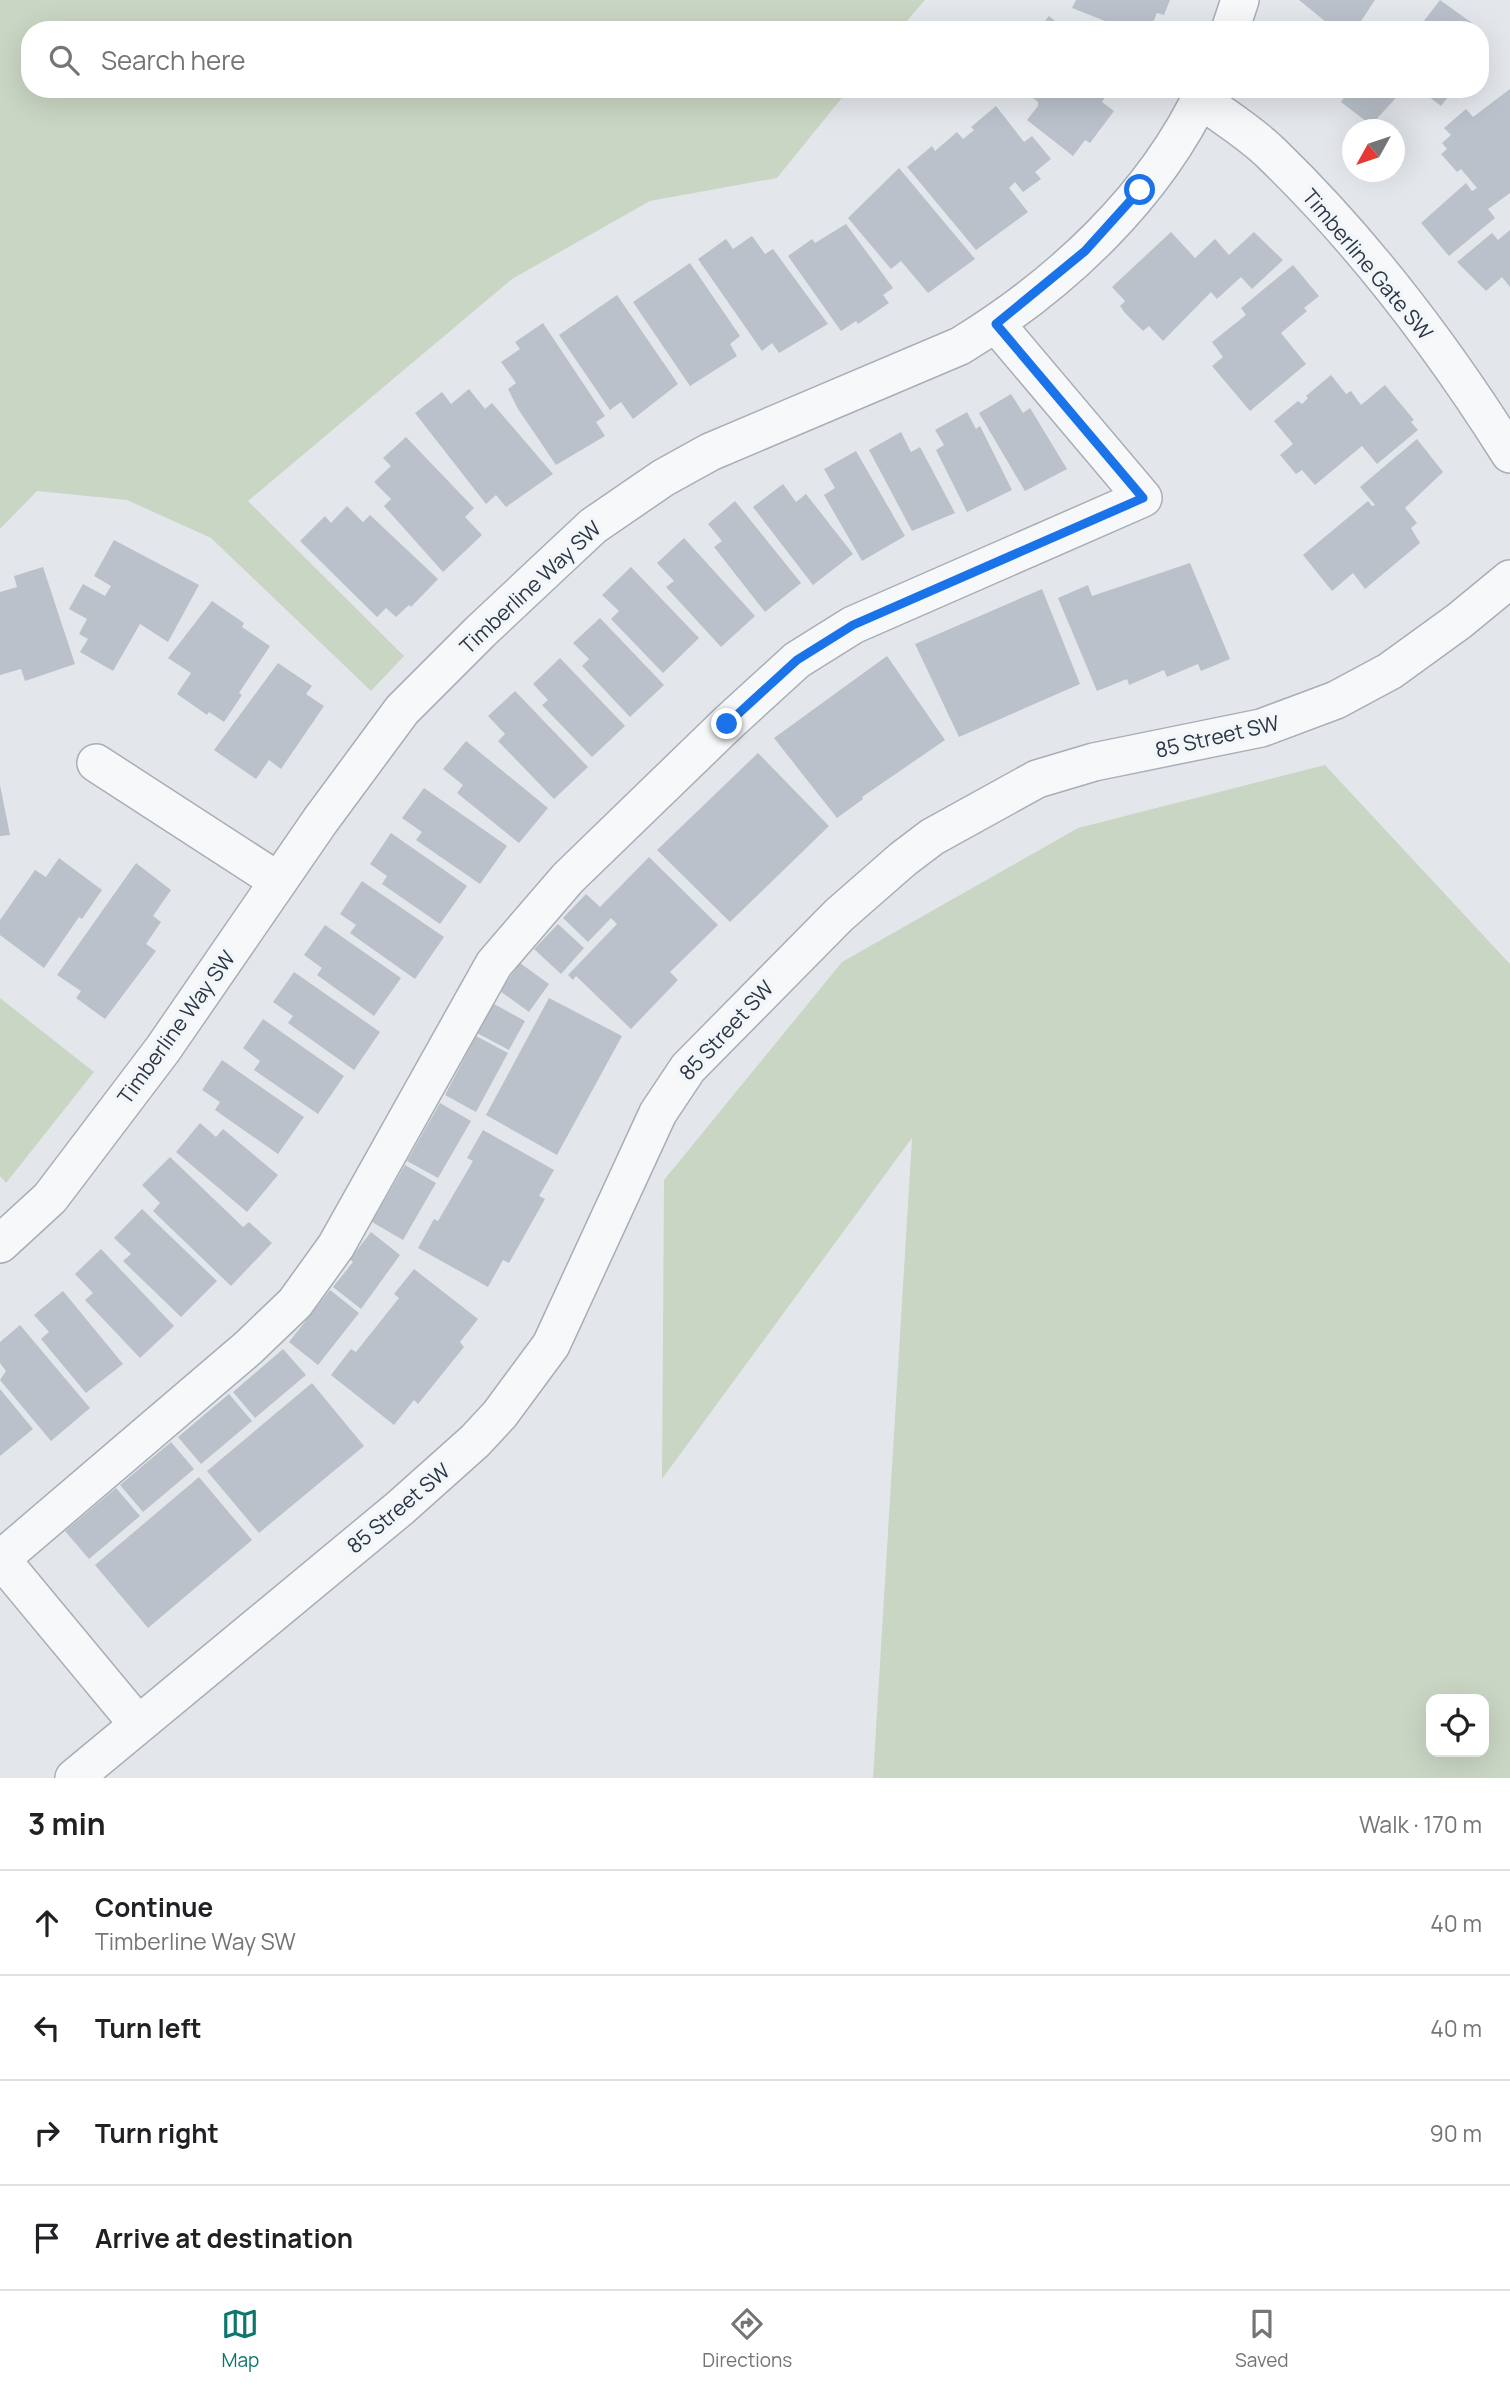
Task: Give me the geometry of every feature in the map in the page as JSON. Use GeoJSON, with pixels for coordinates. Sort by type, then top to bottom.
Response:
{"type":"FeatureCollection","features":[{"type":"Feature","properties":{"kind":"street"},"geometry":{"type":"LineString","coordinates":[[1233,21],[1240,0]]}},
{"type":"Feature","properties":{"kind":"street","name":"Timberline Way SW"},"geometry":{"type":"LineString","coordinates":[[0,1244],[50,1198],[163,1049],[278,881],[402,710],[473,639],[593,526],[663,478],[710,452],[960,346],[996,324],[1108,228],[1175,143],[1201,98]]}},
{"type":"Feature","properties":{"kind":"street","name":"Timberline Gate SW"},"geometry":{"type":"LineString","coordinates":[[1208,98],[1271,152],[1368,258],[1461,375],[1510,454]]}},
{"type":"Feature","properties":{"kind":"street"},"geometry":{"type":"LineString","coordinates":[[137,1723],[1,1558],[248,1348],[295,1303],[336,1246],[494,964],[568,878],[727,724],[797,660],[853,625],[1143,498],[996,324]]}},
{"type":"Feature","properties":{"kind":"street","name":"85 Street SW"},"geometry":{"type":"LineString","coordinates":[[74,1778],[137,1723],[400,1508],[475,1441],[500,1414],[551,1345],[658,1113],[688,1068],[839,915],[903,859],[954,824],[1037,779],[1094,762],[1261,728],[1336,700],[1390,671],[1459,621],[1510,579]]}},
{"type":"Feature","properties":{"kind":"street"},"geometry":{"type":"LineString","coordinates":[[96,763],[278,881]]}},
{"type":"Feature","properties":{"kind":"green space"},"geometry":{"type":"Polygon","coordinates":[[[0,0],[925,0],[907,21],[21,21],[21,98],[842,98],[777,178],[650,201],[512,279],[248,501],[404,656],[371,691],[211,538],[127,500],[37,491],[0,529],[0,0]]]}},
{"type":"Feature","properties":{"kind":"green space"},"geometry":{"type":"Polygon","coordinates":[[[1325,765],[1510,964],[1510,1778],[873,1778],[912,1138],[662,1479],[664,1180],[842,962],[1078,828],[1325,765]]]}},
{"type":"Feature","properties":{"kind":"green space"},"geometry":{"type":"Polygon","coordinates":[[[0,998],[94,1072],[6,1183],[0,1176],[0,998]]]}},
{"type":"Feature","properties":{"kind":"building"},"geometry":{"type":"Polygon","coordinates":[[[1076,0],[1170,0],[1164,15],[1157,13],[1154,21],[1105,21],[1072,8],[1076,0]]]}},
{"type":"Feature","properties":{"kind":"building"},"geometry":{"type":"Polygon","coordinates":[[[1299,0],[1375,0],[1361,21],[1325,21],[1299,0]]]}},
{"type":"Feature","properties":{"kind":"building"},"geometry":{"type":"Polygon","coordinates":[[[1440,0],[1469,21],[1424,21],[1440,0]]]}},
{"type":"Feature","properties":{"kind":"building"},"geometry":{"type":"Polygon","coordinates":[[[1510,89],[1510,193],[1488,209],[1495,218],[1449,256],[1421,223],[1466,183],[1472,191],[1477,188],[1461,169],[1457,172],[1441,154],[1447,149],[1442,143],[1451,135],[1444,128],[1466,109],[1473,117],[1510,89]]]}},
{"type":"Feature","properties":{"kind":"building"},"geometry":{"type":"Polygon","coordinates":[[[1033,98],[1104,98],[1102,102],[1114,111],[1090,143],[1085,140],[1073,156],[1027,120],[1038,102],[1033,98]]]}},
{"type":"Feature","properties":{"kind":"building"},"geometry":{"type":"Polygon","coordinates":[[[1344,98],[1396,98],[1376,119],[1363,119],[1341,102],[1344,98]]]}},
{"type":"Feature","properties":{"kind":"building"},"geometry":{"type":"Polygon","coordinates":[[[1431,98],[1447,98],[1441,106],[1431,98]]]}},
{"type":"Feature","properties":{"kind":"building"},"geometry":{"type":"Polygon","coordinates":[[[996,106],[1024,142],[1032,136],[1051,159],[1035,172],[1041,179],[1023,192],[1015,182],[1009,188],[1028,212],[976,250],[907,167],[932,146],[935,151],[957,132],[963,139],[974,130],[971,127],[996,106]]]}},
{"type":"Feature","properties":{"kind":"building"},"geometry":{"type":"Polygon","coordinates":[[[899,168],[975,259],[928,293],[901,261],[891,269],[848,218],[899,168]]]}},
{"type":"Feature","properties":{"kind":"building"},"geometry":{"type":"Polygon","coordinates":[[[846,224],[893,288],[883,295],[889,303],[858,324],[856,321],[841,331],[788,256],[812,239],[815,243],[846,224]]]}},
{"type":"Feature","properties":{"kind":"building"},"geometry":{"type":"Polygon","coordinates":[[[1510,230],[1510,287],[1502,277],[1486,291],[1457,262],[1492,233],[1498,240],[1510,230]]]}},
{"type":"Feature","properties":{"kind":"building"},"geometry":{"type":"Polygon","coordinates":[[[1171,232],[1195,258],[1215,239],[1229,255],[1254,232],[1283,260],[1252,289],[1241,277],[1217,299],[1211,292],[1163,341],[1149,326],[1143,331],[1125,313],[1120,306],[1125,301],[1112,287],[1171,232]]]}},
{"type":"Feature","properties":{"kind":"building"},"geometry":{"type":"Polygon","coordinates":[[[752,236],[765,254],[773,249],[828,324],[779,353],[772,343],[762,351],[698,259],[726,239],[733,249],[752,236]]]}},
{"type":"Feature","properties":{"kind":"building"},"geometry":{"type":"Polygon","coordinates":[[[690,263],[740,336],[730,344],[737,356],[690,386],[633,302],[690,263]]]}},
{"type":"Feature","properties":{"kind":"building"},"geometry":{"type":"Polygon","coordinates":[[[1293,265],[1319,296],[1304,308],[1307,311],[1281,333],[1306,364],[1250,411],[1212,366],[1223,357],[1212,342],[1246,315],[1241,308],[1293,265]]]}},
{"type":"Feature","properties":{"kind":"building"},"geometry":{"type":"Polygon","coordinates":[[[617,295],[678,384],[633,419],[621,402],[610,410],[559,335],[617,295]]]}},
{"type":"Feature","properties":{"kind":"building"},"geometry":{"type":"Polygon","coordinates":[[[543,323],[605,416],[596,422],[605,436],[556,465],[518,409],[508,389],[516,383],[501,362],[520,349],[515,342],[543,323]]]}},
{"type":"Feature","properties":{"kind":"building"},"geometry":{"type":"Polygon","coordinates":[[[1331,375],[1346,394],[1351,391],[1361,405],[1385,385],[1414,420],[1411,422],[1418,430],[1377,464],[1362,446],[1315,485],[1302,470],[1296,474],[1280,455],[1293,444],[1274,421],[1298,401],[1302,404],[1308,398],[1306,396],[1331,375]]]}},
{"type":"Feature","properties":{"kind":"building"},"geometry":{"type":"Polygon","coordinates":[[[469,389],[485,409],[492,403],[553,474],[506,507],[496,495],[486,504],[415,413],[442,392],[451,404],[469,389]]]}},
{"type":"Feature","properties":{"kind":"building"},"geometry":{"type":"Polygon","coordinates":[[[1011,394],[1023,413],[1030,408],[1067,469],[1025,491],[979,413],[1011,394]]]}},
{"type":"Feature","properties":{"kind":"building"},"geometry":{"type":"Polygon","coordinates":[[[967,412],[976,429],[980,426],[1012,490],[967,512],[936,450],[944,445],[935,430],[967,412]]]}},
{"type":"Feature","properties":{"kind":"building"},"geometry":{"type":"Polygon","coordinates":[[[901,432],[911,452],[920,447],[955,513],[912,531],[869,450],[901,432]]]}},
{"type":"Feature","properties":{"kind":"building"},"geometry":{"type":"Polygon","coordinates":[[[406,437],[474,508],[465,517],[482,535],[443,572],[384,506],[391,499],[374,482],[391,466],[383,458],[406,437]]]}},
{"type":"Feature","properties":{"kind":"building"},"geometry":{"type":"Polygon","coordinates":[[[1417,439],[1443,472],[1405,508],[1417,523],[1411,528],[1420,543],[1365,589],[1353,573],[1332,591],[1303,555],[1368,501],[1372,506],[1375,505],[1360,487],[1417,439]]]}},
{"type":"Feature","properties":{"kind":"building"},"geometry":{"type":"Polygon","coordinates":[[[856,451],[905,536],[862,561],[824,495],[835,488],[824,469],[856,451]]]}},
{"type":"Feature","properties":{"kind":"building"},"geometry":{"type":"Polygon","coordinates":[[[783,484],[796,502],[806,494],[853,554],[813,585],[753,507],[783,484]]]}},
{"type":"Feature","properties":{"kind":"building"},"geometry":{"type":"Polygon","coordinates":[[[735,501],[801,583],[765,612],[714,547],[722,541],[708,524],[735,501]]]}},
{"type":"Feature","properties":{"kind":"building"},"geometry":{"type":"Polygon","coordinates":[[[347,506],[363,522],[370,515],[438,579],[411,607],[409,605],[396,617],[386,608],[377,617],[300,541],[325,516],[331,523],[347,506]]]}},
{"type":"Feature","properties":{"kind":"building"},"geometry":{"type":"Polygon","coordinates":[[[684,538],[755,616],[721,647],[666,587],[674,581],[657,563],[684,538]]]}},
{"type":"Feature","properties":{"kind":"building"},"geometry":{"type":"Polygon","coordinates":[[[114,540],[199,585],[168,642],[140,624],[113,671],[80,652],[88,639],[79,634],[87,619],[69,609],[83,584],[105,596],[111,586],[94,576],[114,540]]]}},
{"type":"Feature","properties":{"kind":"building"},"geometry":{"type":"Polygon","coordinates":[[[1190,563],[1230,659],[1201,671],[1198,664],[1167,677],[1164,670],[1129,685],[1127,679],[1097,691],[1058,598],[1088,585],[1092,596],[1190,563]]]}},
{"type":"Feature","properties":{"kind":"building"},"geometry":{"type":"Polygon","coordinates":[[[43,567],[75,664],[25,681],[21,669],[0,675],[0,592],[17,587],[14,576],[43,567]]]}},
{"type":"Feature","properties":{"kind":"building"},"geometry":{"type":"Polygon","coordinates":[[[631,567],[699,638],[663,673],[611,619],[619,611],[602,595],[631,567]]]}},
{"type":"Feature","properties":{"kind":"building"},"geometry":{"type":"Polygon","coordinates":[[[1042,589],[1080,684],[959,737],[915,644],[1042,589]]]}},
{"type":"Feature","properties":{"kind":"building"},"geometry":{"type":"Polygon","coordinates":[[[212,601],[244,623],[242,627],[270,646],[239,693],[242,695],[224,722],[209,712],[207,715],[177,694],[191,673],[168,658],[212,601]]]}},
{"type":"Feature","properties":{"kind":"building"},"geometry":{"type":"Polygon","coordinates":[[[600,618],[664,685],[630,717],[582,666],[589,659],[573,643],[600,618]]]}},
{"type":"Feature","properties":{"kind":"building"},"geometry":{"type":"Polygon","coordinates":[[[887,656],[945,740],[862,797],[863,799],[837,818],[774,738],[887,656]]]}},
{"type":"Feature","properties":{"kind":"building"},"geometry":{"type":"Polygon","coordinates":[[[560,658],[625,726],[592,757],[542,705],[548,700],[533,684],[560,658]]]}},
{"type":"Feature","properties":{"kind":"building"},"geometry":{"type":"Polygon","coordinates":[[[278,663],[312,686],[306,694],[324,706],[281,769],[269,760],[256,779],[214,750],[278,663]]]}},
{"type":"Feature","properties":{"kind":"building"},"geometry":{"type":"Polygon","coordinates":[[[515,691],[588,767],[554,799],[498,741],[505,734],[488,716],[515,691]]]}},
{"type":"Feature","properties":{"kind":"building"},"geometry":{"type":"Polygon","coordinates":[[[466,741],[548,808],[519,843],[457,793],[463,785],[443,769],[466,741]]]}},
{"type":"Feature","properties":{"kind":"building"},"geometry":{"type":"Polygon","coordinates":[[[758,753],[829,826],[730,922],[657,850],[758,753]]]}},
{"type":"Feature","properties":{"kind":"building"},"geometry":{"type":"Polygon","coordinates":[[[0,785],[10,835],[0,836],[0,785]]]}},
{"type":"Feature","properties":{"kind":"building"},"geometry":{"type":"Polygon","coordinates":[[[424,788],[507,846],[480,884],[416,840],[422,832],[402,818],[424,788]]]}},
{"type":"Feature","properties":{"kind":"building"},"geometry":{"type":"Polygon","coordinates":[[[391,833],[467,886],[440,924],[382,884],[387,876],[370,864],[391,833]]]}},
{"type":"Feature","properties":{"kind":"building"},"geometry":{"type":"Polygon","coordinates":[[[649,857],[718,925],[670,972],[678,980],[631,1029],[576,976],[573,980],[568,975],[617,924],[611,918],[588,942],[563,918],[586,894],[600,907],[649,857]]]}},
{"type":"Feature","properties":{"kind":"building"},"geometry":{"type":"Polygon","coordinates":[[[59,858],[102,890],[82,919],[79,917],[44,968],[0,935],[0,920],[35,870],[46,877],[59,858]]]}},
{"type":"Feature","properties":{"kind":"building"},"geometry":{"type":"Polygon","coordinates":[[[136,863],[171,890],[153,916],[161,922],[146,944],[156,951],[105,1019],[76,998],[81,991],[57,975],[136,863]]]}},
{"type":"Feature","properties":{"kind":"building"},"geometry":{"type":"Polygon","coordinates":[[[362,881],[444,937],[415,979],[350,933],[356,925],[340,914],[362,881]]]}},
{"type":"Feature","properties":{"kind":"building"},"geometry":{"type":"Polygon","coordinates":[[[558,924],[584,948],[561,974],[534,949],[558,924]]]}},
{"type":"Feature","properties":{"kind":"building"},"geometry":{"type":"Polygon","coordinates":[[[325,925],[401,978],[374,1016],[317,975],[322,968],[304,955],[325,925]]]}},
{"type":"Feature","properties":{"kind":"building"},"geometry":{"type":"Polygon","coordinates":[[[520,963],[549,984],[529,1012],[500,991],[520,963]]]}},
{"type":"Feature","properties":{"kind":"building"},"geometry":{"type":"Polygon","coordinates":[[[294,972],[380,1032],[354,1070],[288,1023],[293,1016],[273,1002],[294,972]]]}},
{"type":"Feature","properties":{"kind":"building"},"geometry":{"type":"Polygon","coordinates":[[[549,998],[622,1036],[557,1155],[486,1115],[549,998]]]}},
{"type":"Feature","properties":{"kind":"building"},"geometry":{"type":"Polygon","coordinates":[[[494,1004],[525,1021],[509,1050],[477,1033],[494,1004]]]}},
{"type":"Feature","properties":{"kind":"building"},"geometry":{"type":"Polygon","coordinates":[[[263,1019],[344,1076],[318,1114],[254,1070],[260,1061],[243,1048],[263,1019]]]}},
{"type":"Feature","properties":{"kind":"building"},"geometry":{"type":"Polygon","coordinates":[[[476,1036],[508,1053],[476,1112],[445,1095],[476,1036]]]}},
{"type":"Feature","properties":{"kind":"building"},"geometry":{"type":"Polygon","coordinates":[[[222,1060],[304,1117],[278,1154],[215,1110],[220,1102],[202,1090],[222,1060]]]}},
{"type":"Feature","properties":{"kind":"building"},"geometry":{"type":"Polygon","coordinates":[[[440,1103],[471,1121],[438,1178],[407,1161],[440,1103]]]}},
{"type":"Feature","properties":{"kind":"building"},"geometry":{"type":"Polygon","coordinates":[[[200,1123],[216,1137],[223,1129],[278,1175],[247,1212],[176,1152],[200,1123]]]}},
{"type":"Feature","properties":{"kind":"building"},"geometry":{"type":"Polygon","coordinates":[[[483,1130],[554,1170],[539,1196],[545,1199],[509,1263],[503,1260],[488,1287],[418,1248],[434,1219],[438,1221],[473,1161],[467,1158],[483,1130]]]}},
{"type":"Feature","properties":{"kind":"building"},"geometry":{"type":"Polygon","coordinates":[[[170,1157],[243,1227],[249,1222],[272,1243],[231,1286],[153,1211],[160,1203],[142,1185],[170,1157]]]}},
{"type":"Feature","properties":{"kind":"building"},"geometry":{"type":"Polygon","coordinates":[[[405,1165],[436,1183],[403,1240],[372,1222],[405,1165]]]}},
{"type":"Feature","properties":{"kind":"building"},"geometry":{"type":"Polygon","coordinates":[[[142,1209],[217,1281],[181,1317],[123,1261],[131,1254],[114,1238],[142,1209]]]}},
{"type":"Feature","properties":{"kind":"building"},"geometry":{"type":"Polygon","coordinates":[[[371,1232],[400,1255],[361,1309],[333,1287],[353,1262],[350,1259],[371,1232]]]}},
{"type":"Feature","properties":{"kind":"building"},"geometry":{"type":"Polygon","coordinates":[[[101,1249],[174,1326],[140,1358],[85,1300],[93,1293],[75,1274],[101,1249]]]}},
{"type":"Feature","properties":{"kind":"building"},"geometry":{"type":"Polygon","coordinates":[[[414,1269],[478,1319],[460,1342],[464,1347],[418,1404],[414,1400],[394,1425],[331,1375],[351,1349],[356,1352],[399,1298],[394,1294],[414,1269]]]}},
{"type":"Feature","properties":{"kind":"building"},"geometry":{"type":"Polygon","coordinates":[[[330,1290],[359,1313],[318,1365],[289,1342],[330,1290]]]}},
{"type":"Feature","properties":{"kind":"building"},"geometry":{"type":"Polygon","coordinates":[[[63,1291],[123,1364],[86,1393],[41,1339],[49,1332],[34,1315],[63,1291]]]}},
{"type":"Feature","properties":{"kind":"building"},"geometry":{"type":"Polygon","coordinates":[[[20,1325],[90,1408],[51,1441],[0,1380],[6,1371],[0,1363],[0,1342],[20,1325]]]}},
{"type":"Feature","properties":{"kind":"building"},"geometry":{"type":"Polygon","coordinates":[[[283,1349],[306,1375],[255,1418],[233,1392],[283,1349]]]}},
{"type":"Feature","properties":{"kind":"building"},"geometry":{"type":"Polygon","coordinates":[[[312,1383],[364,1446],[259,1533],[207,1471],[312,1383]]]}},
{"type":"Feature","properties":{"kind":"building"},"geometry":{"type":"Polygon","coordinates":[[[0,1389],[33,1429],[0,1456],[0,1389]]]}},
{"type":"Feature","properties":{"kind":"building"},"geometry":{"type":"Polygon","coordinates":[[[229,1394],[252,1421],[201,1464],[178,1437],[229,1394]]]}},
{"type":"Feature","properties":{"kind":"building"},"geometry":{"type":"Polygon","coordinates":[[[171,1442],[194,1469],[143,1512],[120,1485],[171,1442]]]}},
{"type":"Feature","properties":{"kind":"building"},"geometry":{"type":"Polygon","coordinates":[[[199,1477],[252,1540],[148,1628],[95,1565],[199,1477]]]}},
{"type":"Feature","properties":{"kind":"building"},"geometry":{"type":"Polygon","coordinates":[[[116,1488],[140,1516],[89,1559],[65,1531],[116,1488]]]}},
{"type":"Feature","properties":{"kind":"route"},"geometry":{"type":"LineString","coordinates":[[727,724],[797,660],[853,625],[1143,498],[996,324],[1085,251],[1140,190]]}}]}
